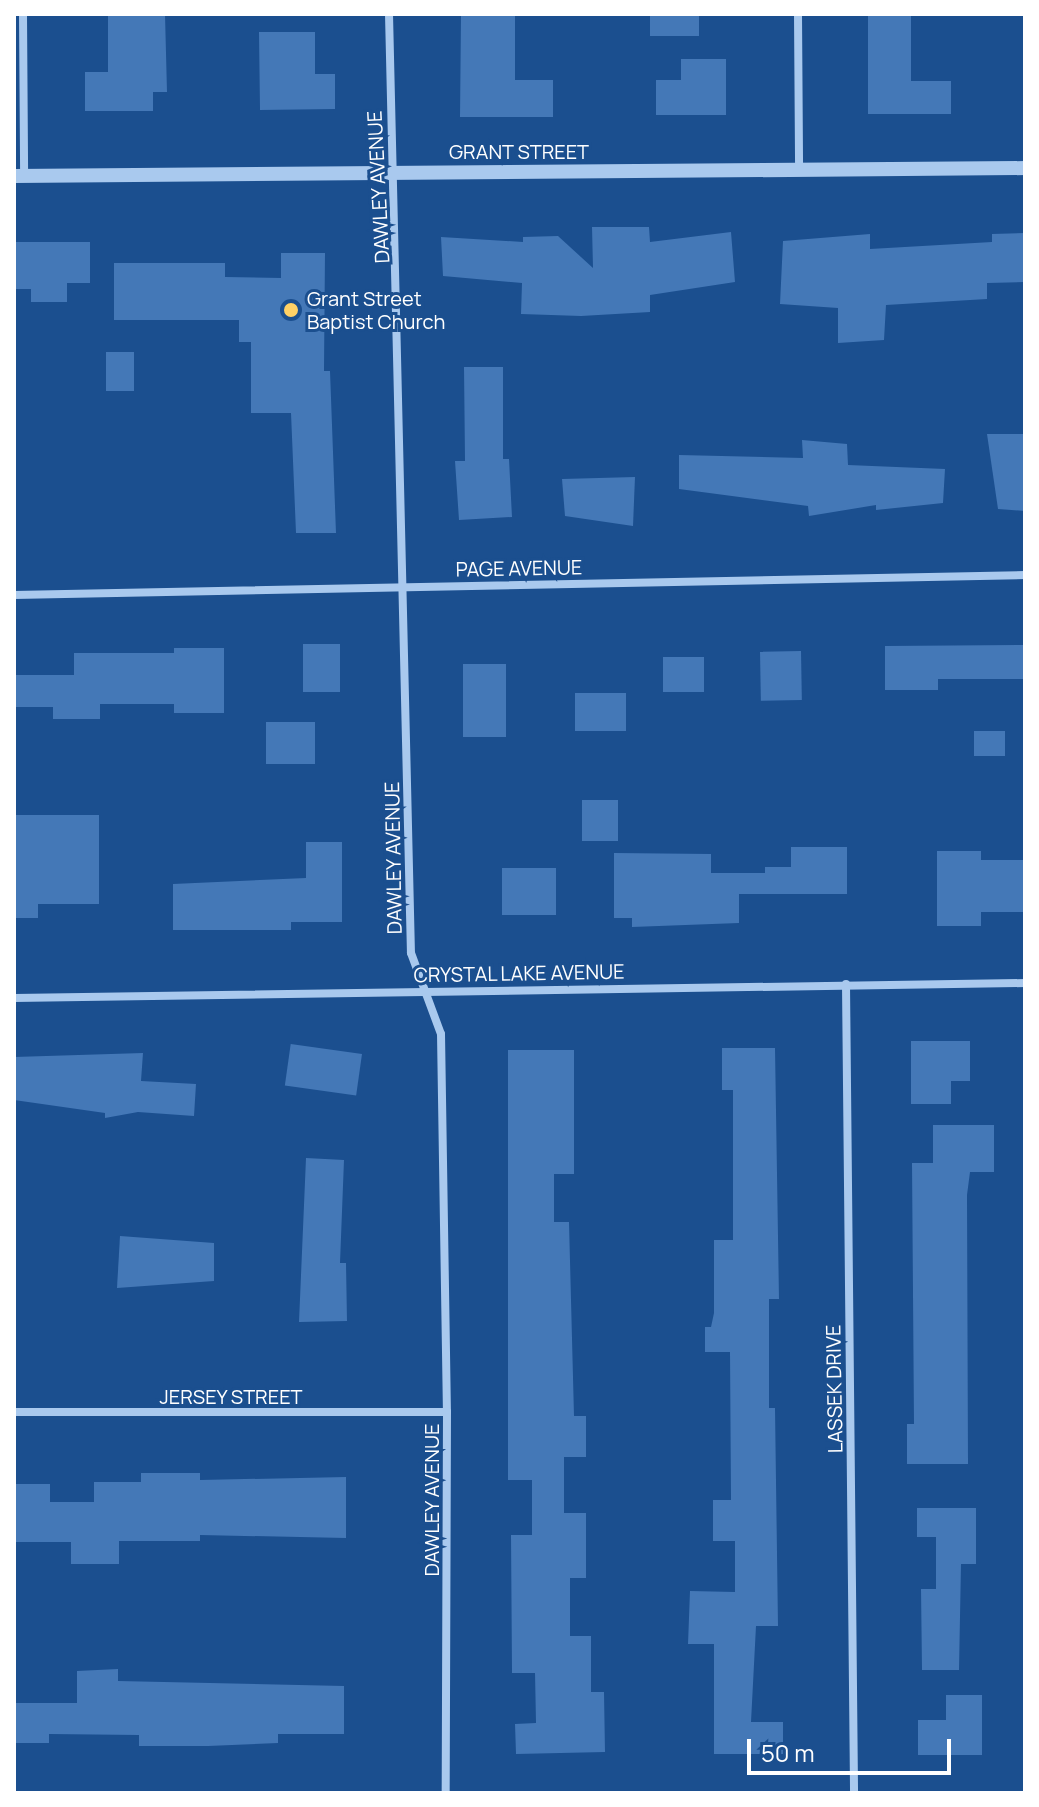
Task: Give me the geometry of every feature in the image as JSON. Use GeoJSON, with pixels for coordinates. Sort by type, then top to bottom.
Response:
{"type":"FeatureCollection","features":[{"type":"Feature","properties":{"kind":"street"},"geometry":{"type":"LineString","coordinates":[[19,176],[23,14]]}},
{"type":"Feature","properties":{"kind":"street","name":"DAWLEY AVENUE"},"geometry":{"type":"LineString","coordinates":[[389,14],[405,586],[411,953],[441,1034],[447,1412],[446,1793]]}},
{"type":"Feature","properties":{"kind":"street"},"geometry":{"type":"LineString","coordinates":[[798,14],[799,171]]}},
{"type":"Feature","properties":{"kind":"street","name":"GRANT STREET"},"geometry":{"type":"LineString","coordinates":[[19,176],[1025,168]]}},
{"type":"Feature","properties":{"kind":"street","name":"PAGE AVENUE"},"geometry":{"type":"LineString","coordinates":[[14,595],[1025,575]]}},
{"type":"Feature","properties":{"kind":"street","name":"CRYSTAL LAKE AVENUE"},"geometry":{"type":"LineString","coordinates":[[14,998],[1025,983]]}},
{"type":"Feature","properties":{"kind":"street","name":"LASSEK DRIVE"},"geometry":{"type":"LineString","coordinates":[[846,984],[854,1793]]}},
{"type":"Feature","properties":{"kind":"street","name":"JERSEY STREET"},"geometry":{"type":"LineString","coordinates":[[14,1412],[447,1412]]}},
{"type":"Feature","properties":{"kind":"building"},"geometry":{"type":"Polygon","coordinates":[[[108,14],[165,14],[167,92],[153,92],[153,111],[85,111],[85,72],[108,72],[108,14]]]}},
{"type":"Feature","properties":{"kind":"building"},"geometry":{"type":"Polygon","coordinates":[[[461,14],[515,14],[515,80],[553,80],[553,117],[460,117],[461,14]]]}},
{"type":"Feature","properties":{"kind":"building"},"geometry":{"type":"Polygon","coordinates":[[[650,14],[699,14],[699,36],[650,36],[650,14]]]}},
{"type":"Feature","properties":{"kind":"building"},"geometry":{"type":"Polygon","coordinates":[[[868,14],[911,14],[911,81],[951,81],[951,114],[868,114],[868,14]]]}},
{"type":"Feature","properties":{"kind":"building"},"geometry":{"type":"Polygon","coordinates":[[[259,32],[315,32],[315,74],[335,74],[335,109],[260,110],[259,32]]]}},
{"type":"Feature","properties":{"kind":"building"},"geometry":{"type":"Polygon","coordinates":[[[681,59],[726,59],[726,115],[656,115],[656,80],[681,80],[681,59]]]}},
{"type":"Feature","properties":{"kind":"building"},"geometry":{"type":"Polygon","coordinates":[[[592,227],[649,227],[650,242],[731,232],[735,282],[650,295],[650,312],[581,316],[521,314],[522,283],[443,276],[441,237],[523,242],[523,237],[558,236],[593,268],[592,227]]]}},
{"type":"Feature","properties":{"kind":"building"},"geometry":{"type":"Polygon","coordinates":[[[1025,233],[1025,282],[987,283],[987,299],[886,305],[884,340],[838,343],[838,308],[780,304],[783,241],[870,234],[870,249],[992,242],[992,234],[1025,233]]]}},
{"type":"Feature","properties":{"kind":"building"},"geometry":{"type":"Polygon","coordinates":[[[14,242],[90,242],[90,283],[67,283],[67,302],[31,302],[31,289],[14,289],[14,242]]]}},
{"type":"Feature","properties":{"kind":"building"},"geometry":{"type":"Polygon","coordinates":[[[281,253],[325,253],[324,371],[330,371],[336,533],[296,533],[291,413],[251,413],[251,342],[239,342],[239,320],[114,320],[114,263],[225,263],[225,277],[281,278],[281,253]]]}},
{"type":"Feature","properties":{"kind":"building"},"geometry":{"type":"Polygon","coordinates":[[[106,352],[134,352],[134,391],[106,391],[106,352]]]}},
{"type":"Feature","properties":{"kind":"building"},"geometry":{"type":"Polygon","coordinates":[[[464,367],[503,367],[503,459],[509,459],[512,517],[459,520],[455,461],[465,461],[464,367]]]}},
{"type":"Feature","properties":{"kind":"building"},"geometry":{"type":"Polygon","coordinates":[[[987,434],[1025,434],[1025,511],[998,509],[987,434]]]}},
{"type":"Feature","properties":{"kind":"building"},"geometry":{"type":"Polygon","coordinates":[[[802,440],[847,444],[848,465],[945,469],[943,503],[876,510],[876,505],[809,516],[808,506],[679,489],[679,455],[803,458],[802,440]]]}},
{"type":"Feature","properties":{"kind":"building"},"geometry":{"type":"Polygon","coordinates":[[[635,477],[633,526],[565,516],[562,479],[635,477]]]}},
{"type":"Feature","properties":{"kind":"building"},"geometry":{"type":"Polygon","coordinates":[[[303,644],[340,644],[340,692],[303,692],[303,644]]]}},
{"type":"Feature","properties":{"kind":"building"},"geometry":{"type":"Polygon","coordinates":[[[1025,645],[1025,679],[938,679],[938,690],[885,690],[885,646],[1025,645]]]}},
{"type":"Feature","properties":{"kind":"building"},"geometry":{"type":"Polygon","coordinates":[[[174,648],[224,648],[224,713],[174,713],[174,704],[100,704],[100,719],[53,719],[53,707],[14,707],[14,675],[74,675],[74,653],[174,653],[174,648]]]}},
{"type":"Feature","properties":{"kind":"building"},"geometry":{"type":"Polygon","coordinates":[[[801,651],[802,700],[761,701],[760,652],[801,651]]]}},
{"type":"Feature","properties":{"kind":"building"},"geometry":{"type":"Polygon","coordinates":[[[663,657],[704,657],[704,692],[663,692],[663,657]]]}},
{"type":"Feature","properties":{"kind":"building"},"geometry":{"type":"Polygon","coordinates":[[[463,664],[506,664],[506,737],[463,737],[463,664]]]}},
{"type":"Feature","properties":{"kind":"building"},"geometry":{"type":"Polygon","coordinates":[[[575,693],[626,693],[626,731],[575,731],[575,693]]]}},
{"type":"Feature","properties":{"kind":"building"},"geometry":{"type":"Polygon","coordinates":[[[266,722],[315,722],[315,764],[266,764],[266,722]]]}},
{"type":"Feature","properties":{"kind":"building"},"geometry":{"type":"Polygon","coordinates":[[[974,731],[1005,731],[1005,756],[974,756],[974,731]]]}},
{"type":"Feature","properties":{"kind":"building"},"geometry":{"type":"Polygon","coordinates":[[[582,800],[618,800],[618,841],[582,841],[582,800]]]}},
{"type":"Feature","properties":{"kind":"building"},"geometry":{"type":"Polygon","coordinates":[[[14,815],[99,815],[99,904],[38,904],[38,918],[14,918],[14,815]]]}},
{"type":"Feature","properties":{"kind":"building"},"geometry":{"type":"Polygon","coordinates":[[[306,842],[342,842],[342,922],[291,922],[291,930],[173,930],[173,884],[306,878],[306,842]]]}},
{"type":"Feature","properties":{"kind":"building"},"geometry":{"type":"Polygon","coordinates":[[[791,847],[847,847],[847,894],[739,894],[739,923],[632,927],[632,918],[614,918],[614,853],[711,854],[711,873],[765,873],[765,867],[791,867],[791,847]]]}},
{"type":"Feature","properties":{"kind":"building"},"geometry":{"type":"Polygon","coordinates":[[[937,851],[981,851],[981,860],[1025,860],[1025,912],[981,912],[981,926],[937,926],[937,851]]]}},
{"type":"Feature","properties":{"kind":"building"},"geometry":{"type":"Polygon","coordinates":[[[502,868],[556,868],[556,915],[502,915],[502,868]]]}},
{"type":"Feature","properties":{"kind":"building"},"geometry":{"type":"Polygon","coordinates":[[[911,1041],[970,1041],[970,1081],[951,1081],[951,1104],[911,1104],[911,1041]]]}},
{"type":"Feature","properties":{"kind":"building"},"geometry":{"type":"Polygon","coordinates":[[[291,1044],[362,1054],[356,1096],[285,1086],[291,1044]]]}},
{"type":"Feature","properties":{"kind":"building"},"geometry":{"type":"Polygon","coordinates":[[[722,1048],[775,1048],[779,1299],[769,1299],[769,1408],[775,1408],[778,1626],[756,1626],[751,1722],[783,1722],[783,1754],[714,1754],[714,1644],[688,1644],[690,1591],[735,1592],[735,1541],[713,1541],[713,1500],[731,1500],[730,1352],[705,1352],[705,1327],[711,1327],[714,1313],[714,1240],[733,1240],[733,1090],[722,1090],[722,1048]]]}},
{"type":"Feature","properties":{"kind":"building"},"geometry":{"type":"Polygon","coordinates":[[[508,1050],[574,1050],[574,1174],[554,1174],[554,1222],[569,1222],[574,1416],[586,1416],[586,1457],[564,1457],[564,1513],[586,1513],[586,1578],[570,1578],[570,1636],[591,1636],[591,1692],[604,1692],[605,1752],[516,1754],[515,1724],[536,1723],[535,1673],[512,1673],[511,1535],[532,1535],[532,1480],[508,1480],[508,1050]]]}},
{"type":"Feature","properties":{"kind":"building"},"geometry":{"type":"Polygon","coordinates":[[[143,1053],[141,1081],[196,1084],[194,1116],[138,1112],[105,1118],[105,1113],[14,1100],[14,1057],[143,1053]]]}},
{"type":"Feature","properties":{"kind":"building"},"geometry":{"type":"Polygon","coordinates":[[[933,1125],[994,1125],[994,1172],[970,1172],[967,1195],[968,1464],[907,1464],[907,1424],[914,1424],[912,1163],[933,1163],[933,1125]]]}},
{"type":"Feature","properties":{"kind":"building"},"geometry":{"type":"Polygon","coordinates":[[[306,1158],[344,1160],[340,1263],[346,1263],[347,1321],[299,1322],[306,1158]]]}},
{"type":"Feature","properties":{"kind":"building"},"geometry":{"type":"Polygon","coordinates":[[[120,1236],[214,1243],[214,1281],[117,1288],[120,1236]]]}},
{"type":"Feature","properties":{"kind":"building"},"geometry":{"type":"Polygon","coordinates":[[[141,1473],[200,1473],[200,1480],[346,1477],[346,1538],[200,1535],[200,1541],[119,1541],[119,1564],[71,1564],[71,1542],[14,1542],[14,1484],[50,1484],[50,1502],[94,1502],[94,1482],[141,1482],[141,1473]]]}},
{"type":"Feature","properties":{"kind":"building"},"geometry":{"type":"Polygon","coordinates":[[[917,1508],[976,1508],[976,1564],[961,1564],[959,1670],[922,1670],[921,1589],[936,1589],[936,1537],[917,1537],[917,1508]]]}},
{"type":"Feature","properties":{"kind":"building"},"geometry":{"type":"Polygon","coordinates":[[[118,1669],[118,1681],[344,1686],[344,1734],[278,1734],[278,1743],[208,1746],[139,1746],[139,1735],[49,1734],[49,1743],[14,1743],[14,1703],[77,1703],[77,1671],[118,1669]]]}},
{"type":"Feature","properties":{"kind":"building"},"geometry":{"type":"Polygon","coordinates":[[[946,1695],[982,1695],[982,1755],[918,1755],[918,1720],[946,1720],[946,1695]]]}},
{"type":"Feature","properties":{"kind":"place","name":"Grant Street Baptist Church"},"geometry":{"type":"Point","coordinates":[291,310]}}]}
